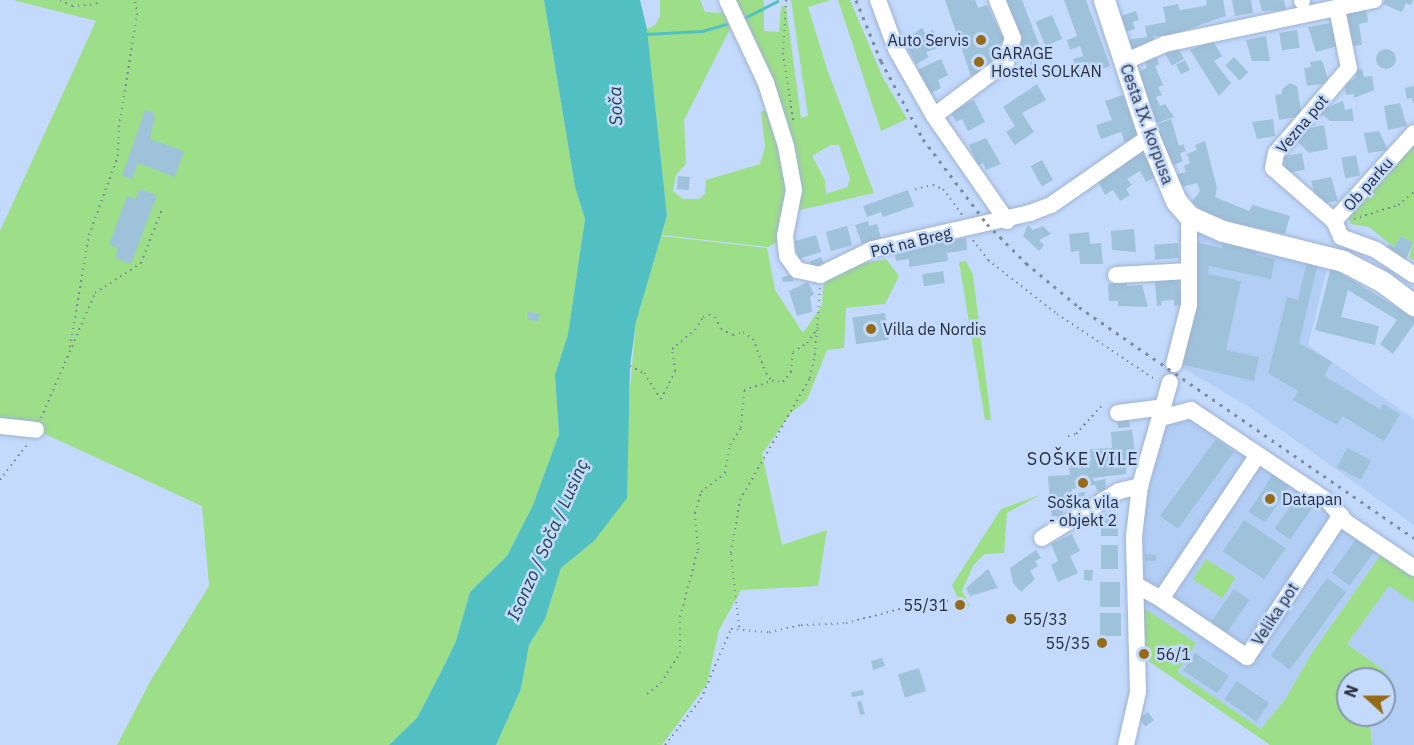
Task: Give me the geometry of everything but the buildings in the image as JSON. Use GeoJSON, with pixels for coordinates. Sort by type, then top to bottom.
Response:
{"type":"FeatureCollection","features":[{"type":"Feature","properties":{"kind":"main road","name":"Cesta IX. korpusa"},"geometry":{"type":"LineString","coordinates":[[1104,0],[1149,137],[1176,201],[1189,216]]}},
{"type":"Feature","properties":{"kind":"main road"},"geometry":{"type":"LineString","coordinates":[[1189,216],[1223,231],[1334,258],[1383,282],[1414,305]]}},
{"type":"Feature","properties":{"kind":"street"},"geometry":{"type":"LineString","coordinates":[[727,0],[737,26],[766,83],[786,146],[794,190],[785,236],[787,256],[797,270],[820,274]]}},
{"type":"Feature","properties":{"kind":"street"},"geometry":{"type":"LineString","coordinates":[[878,0],[896,50],[934,116],[1007,221]]}},
{"type":"Feature","properties":{"kind":"street"},"geometry":{"type":"LineString","coordinates":[[934,116],[1006,62],[1013,38],[997,0]]}},
{"type":"Feature","properties":{"kind":"street"},"geometry":{"type":"LineString","coordinates":[[1124,62],[1165,44],[1374,0]]}},
{"type":"Feature","properties":{"kind":"street","name":"Vezna pot"},"geometry":{"type":"LineString","coordinates":[[1337,9],[1349,68],[1273,160],[1278,173],[1337,228]]}},
{"type":"Feature","properties":{"kind":"street","name":"Ob parku"},"geometry":{"type":"LineString","coordinates":[[1334,258],[1333,240],[1337,228],[1414,133]]}},
{"type":"Feature","properties":{"kind":"street","name":"Pot na Breg"},"geometry":{"type":"LineString","coordinates":[[820,274],[873,249],[1007,221],[1050,205],[1149,137]]}},
{"type":"Feature","properties":{"kind":"street"},"geometry":{"type":"LineString","coordinates":[[1174,364],[1189,305],[1189,216]]}},
{"type":"Feature","properties":{"kind":"street"},"geometry":{"type":"LineString","coordinates":[[1337,228],[1414,275]]}},
{"type":"Feature","properties":{"kind":"street"},"geometry":{"type":"LineString","coordinates":[[1116,275],[1189,271]]}},
{"type":"Feature","properties":{"kind":"street"},"geometry":{"type":"LineString","coordinates":[[1126,745],[1138,692],[1140,654],[1134,536],[1140,486],[1170,385]]}},
{"type":"Feature","properties":{"kind":"street"},"geometry":{"type":"LineString","coordinates":[[1118,413],[1191,410],[1329,502],[1346,522],[1414,568]]}},
{"type":"Feature","properties":{"kind":"street"},"geometry":{"type":"LineString","coordinates":[[0,426],[36,430]]}},
{"type":"Feature","properties":{"kind":"street"},"geometry":{"type":"LineString","coordinates":[[1161,599],[1257,456]]}},
{"type":"Feature","properties":{"kind":"street"},"geometry":{"type":"LineString","coordinates":[[1042,537],[1119,491],[1140,486]]}},
{"type":"Feature","properties":{"kind":"street","name":"Velika pot"},"geometry":{"type":"LineString","coordinates":[[1136,585],[1161,599],[1247,657],[1341,514]]}},
{"type":"Feature","properties":{"kind":"path"},"geometry":{"type":"LineString","coordinates":[[60,0],[72,6],[96,4],[99,0]]}},
{"type":"Feature","properties":{"kind":"path"},"geometry":{"type":"LineString","coordinates":[[70,347],[89,235],[118,156],[119,127],[137,15],[135,0]]}},
{"type":"Feature","properties":{"kind":"path"},"geometry":{"type":"LineString","coordinates":[[915,189],[933,185],[944,189],[954,201],[976,245],[997,267],[1119,357],[1170,385]]}},
{"type":"Feature","properties":{"kind":"path"},"geometry":{"type":"LineString","coordinates":[[1337,228],[1398,205],[1414,192]]}},
{"type":"Feature","properties":{"kind":"path"},"geometry":{"type":"LineString","coordinates":[[0,480],[36,430],[95,293],[141,263],[162,209]]}},
{"type":"Feature","properties":{"kind":"path"},"geometry":{"type":"LineString","coordinates":[[739,627],[731,553],[740,500],[810,378],[818,328],[820,274]]}},
{"type":"Feature","properties":{"kind":"path"},"geometry":{"type":"LineString","coordinates":[[630,366],[644,374],[661,399],[675,371],[672,349],[695,330],[703,316],[709,315],[715,317],[721,329],[733,335],[743,332],[753,339],[772,381]]}},
{"type":"Feature","properties":{"kind":"path"},"geometry":{"type":"LineString","coordinates":[[647,694],[661,682],[680,653],[680,617],[698,550],[695,513],[701,492],[725,473],[729,445],[741,428],[744,390],[772,381],[783,382],[791,372],[793,352],[807,343],[818,328]]}},
{"type":"Feature","properties":{"kind":"path"},"geometry":{"type":"LineString","coordinates":[[1068,436],[1076,434],[1100,407],[1111,406],[1118,413]]}},
{"type":"Feature","properties":{"kind":"path"},"geometry":{"type":"LineString","coordinates":[[665,745],[710,682],[727,632],[739,627],[770,632],[801,625],[862,621],[935,600],[950,601]]}},
{"type":"Feature","properties":{"kind":"shaded area"},"geometry":{"type":"Polygon","coordinates":[[[13,0],[544,0],[575,187],[585,219],[568,334],[555,375],[559,434],[533,505],[507,556],[470,592],[456,641],[417,718],[389,745],[117,745],[151,680],[209,586],[202,506],[36,430],[0,432],[0,231],[96,21],[13,0]]]}},
{"type":"Feature","properties":{"kind":"shaded area"},"geometry":{"type":"Polygon","coordinates":[[[660,0],[700,0],[705,12],[726,13],[731,27],[684,120],[686,164],[676,175],[673,191],[683,199],[699,199],[705,194],[706,180],[760,164],[765,147],[761,112],[766,110],[789,175],[779,241],[768,247],[662,235],[667,216],[647,29],[655,25],[660,16],[660,0]]]}},
{"type":"Feature","properties":{"kind":"shaded area"},"geometry":{"type":"Polygon","coordinates":[[[733,0],[764,0],[764,31],[779,32],[781,6],[786,6],[801,118],[808,116],[791,0],[831,0],[808,7],[827,69],[874,193],[800,210],[733,0]],[[831,145],[812,156],[825,180],[826,194],[847,187],[850,179],[839,145],[831,145]]]}},
{"type":"Feature","properties":{"kind":"shaded area"},"geometry":{"type":"Polygon","coordinates":[[[838,0],[850,0],[882,76],[907,119],[881,131],[838,0]]]}},
{"type":"Feature","properties":{"kind":"shaded area"},"geometry":{"type":"Polygon","coordinates":[[[1414,137],[1414,261],[1409,257],[1413,243],[1401,236],[1394,247],[1369,227],[1351,224],[1347,215],[1414,137]]]}},
{"type":"Feature","properties":{"kind":"shaded area"},"geometry":{"type":"Polygon","coordinates":[[[1197,212],[1328,265],[1308,345],[1414,419],[1414,525],[1249,407],[1178,365],[1180,229],[1197,212]]]}},
{"type":"Feature","properties":{"kind":"shaded area"},"geometry":{"type":"Polygon","coordinates":[[[661,236],[767,248],[775,290],[803,333],[822,305],[823,287],[828,278],[861,264],[886,259],[899,276],[885,304],[846,308],[844,348],[827,350],[807,400],[791,413],[762,454],[782,545],[827,530],[818,586],[741,590],[719,630],[707,684],[662,745],[496,745],[521,689],[529,645],[545,619],[561,568],[594,541],[628,411],[636,322],[661,236]]]}},
{"type":"Feature","properties":{"kind":"shaded area"},"geometry":{"type":"Polygon","coordinates":[[[966,261],[973,275],[991,420],[985,420],[959,262],[966,261]]]}},
{"type":"Feature","properties":{"kind":"shaded area"},"geometry":{"type":"Polygon","coordinates":[[[1178,415],[1196,421],[1327,504],[1382,553],[1312,653],[1286,698],[1261,729],[1144,650],[1144,508],[1165,426],[1178,415]]]}},
{"type":"Feature","properties":{"kind":"shaded area"},"geometry":{"type":"Polygon","coordinates":[[[1040,495],[1007,513],[1004,553],[984,554],[973,566],[962,591],[970,606],[962,608],[952,585],[1001,509],[1040,495]]]}},
{"type":"Feature","properties":{"kind":"shaded area"},"geometry":{"type":"Polygon","coordinates":[[[1382,553],[1414,573],[1414,603],[1389,586],[1347,644],[1379,667],[1336,667],[1336,727],[1370,727],[1372,745],[1270,745],[1144,658],[1144,608],[1196,643],[1177,672],[1261,729],[1286,698],[1312,653],[1382,553]]]}},
{"type":"Feature","properties":{"kind":"shaded area"},"geometry":{"type":"Polygon","coordinates":[[[1206,559],[1235,578],[1222,598],[1193,579],[1206,559]]]}},
{"type":"Feature","properties":{"kind":"shaded area"},"geometry":{"type":"Polygon","coordinates":[[[1389,586],[1414,603],[1414,745],[1372,745],[1370,727],[1396,727],[1396,667],[1379,667],[1347,644],[1389,586]]]}},
{"type":"Feature","properties":{"kind":"water"},"geometry":{"type":"Polygon","coordinates":[[[544,0],[640,0],[647,29],[667,216],[636,322],[630,366],[627,498],[594,541],[561,568],[545,619],[529,645],[521,689],[496,745],[389,745],[417,718],[456,641],[470,592],[507,556],[533,505],[559,434],[555,375],[568,334],[585,219],[575,187],[544,0]]]}},
{"type":"Feature","properties":{"kind":"waterway"},"geometry":{"type":"LineString","coordinates":[[746,17],[777,1]]}},
{"type":"Feature","properties":{"kind":"waterway"},"geometry":{"type":"LineString","coordinates":[[645,34],[702,31],[726,24]]}},
{"type":"Feature","properties":{"kind":"railway"},"geometry":{"type":"LineString","coordinates":[[856,0],[881,61],[923,139],[987,224],[1026,263],[1079,307],[1414,538]]}},
{"type":"Feature","properties":{"kind":"place","name":"Auto Servis"},"geometry":{"type":"Point","coordinates":[981,40]}},
{"type":"Feature","properties":{"kind":"place","name":"GARAGE Hostel SOLKAN"},"geometry":{"type":"Point","coordinates":[979,62]}},
{"type":"Feature","properties":{"kind":"place","name":"Villa de Nordis"},"geometry":{"type":"Point","coordinates":[871,329]}},
{"type":"Feature","properties":{"kind":"place","name":"Soška vila - objekt 2"},"geometry":{"type":"Point","coordinates":[1083,483]}},
{"type":"Feature","properties":{"kind":"place","name":"Datapan"},"geometry":{"type":"Point","coordinates":[1270,499]}},
{"type":"Feature","properties":{"kind":"place","name":"55/31"},"geometry":{"type":"Point","coordinates":[960,605]}},
{"type":"Feature","properties":{"kind":"place","name":"55/33"},"geometry":{"type":"Point","coordinates":[1011,619]}},
{"type":"Feature","properties":{"kind":"place","name":"55/35"},"geometry":{"type":"Point","coordinates":[1102,643]}},
{"type":"Feature","properties":{"kind":"place","name":"56/1"},"geometry":{"type":"Point","coordinates":[1144,654]}},
{"type":"Feature","properties":{"kind":"district","name":"SOŠKE VILE"},"geometry":{"type":"Point","coordinates":[1083,459]}},
{"type":"Feature","properties":{"kind":"water label","name":"Soča"},"geometry":{"type":"Point","coordinates":[616,106]}},
{"type":"Feature","properties":{"kind":"water label","name":"Isonzo / Soča / Lusinç"},"geometry":{"type":"Point","coordinates":[548,540]}}]}
